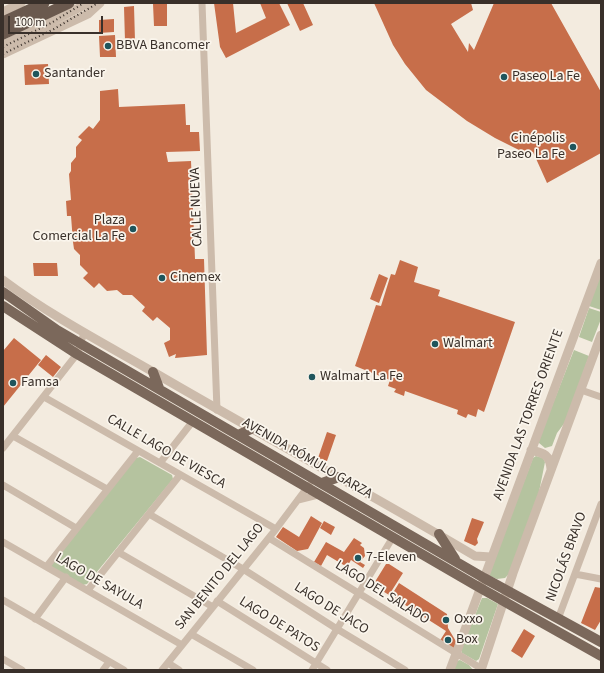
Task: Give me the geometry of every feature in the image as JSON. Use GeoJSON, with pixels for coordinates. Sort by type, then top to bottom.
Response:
{"type":"FeatureCollection","features":[{"type":"Feature","properties":{"kind":"highway"},"geometry":{"type":"LineString","coordinates":[[3,22],[44,3]]}},
{"type":"Feature","properties":{"kind":"highway"},"geometry":{"type":"LineString","coordinates":[[3,34],[69,3]]}},
{"type":"Feature","properties":{"kind":"main road","name":"AVENIDA RÓMULO GARZA"},"geometry":{"type":"LineString","coordinates":[[8,293],[45,322],[82,344],[484,578],[601,642]]}},
{"type":"Feature","properties":{"kind":"main road","name":"AVENIDA RÓMULO GARZA"},"geometry":{"type":"LineString","coordinates":[[3,306],[77,354],[318,495],[601,656]]}},
{"type":"Feature","properties":{"kind":"main road"},"geometry":{"type":"LineString","coordinates":[[153,372],[159,388]]}},
{"type":"Feature","properties":{"kind":"main road"},"geometry":{"type":"LineString","coordinates":[[238,435],[251,429]]}},
{"type":"Feature","properties":{"kind":"main road"},"geometry":{"type":"LineString","coordinates":[[318,481],[338,478]]}},
{"type":"Feature","properties":{"kind":"main road"},"geometry":{"type":"LineString","coordinates":[[439,534],[457,562]]}},
{"type":"Feature","properties":{"kind":"street"},"geometry":{"type":"LineString","coordinates":[[3,12],[21,3]]}},
{"type":"Feature","properties":{"kind":"street"},"geometry":{"type":"LineString","coordinates":[[3,45],[89,3]]}},
{"type":"Feature","properties":{"kind":"street"},"geometry":{"type":"LineString","coordinates":[[3,54],[88,14],[100,3]]}},
{"type":"Feature","properties":{"kind":"street","name":"CALLE NUEVA"},"geometry":{"type":"LineString","coordinates":[[202,3],[217,410]]}},
{"type":"Feature","properties":{"kind":"street","name":"AVENIDA LAS TORRES ORIENTE"},"geometry":{"type":"LineString","coordinates":[[450,670],[601,263]]}},
{"type":"Feature","properties":{"kind":"street"},"geometry":{"type":"LineString","coordinates":[[3,280],[8,293],[84,333],[217,410],[439,534],[475,556],[491,557]]}},
{"type":"Feature","properties":{"kind":"street"},"geometry":{"type":"LineString","coordinates":[[3,306],[8,293]]}},
{"type":"Feature","properties":{"kind":"street"},"geometry":{"type":"LineString","coordinates":[[3,448],[77,354],[82,344],[84,333]]}},
{"type":"Feature","properties":{"kind":"street"},"geometry":{"type":"LineString","coordinates":[[481,669],[507,590],[601,335]]}},
{"type":"Feature","properties":{"kind":"street"},"geometry":{"type":"LineString","coordinates":[[581,390],[601,397]]}},
{"type":"Feature","properties":{"kind":"street","name":"CALLE LAGO DE VIESCA"},"geometry":{"type":"LineString","coordinates":[[44,397],[276,529]]}},
{"type":"Feature","properties":{"kind":"street"},"geometry":{"type":"LineString","coordinates":[[160,463],[193,421]]}},
{"type":"Feature","properties":{"kind":"street"},"geometry":{"type":"LineString","coordinates":[[13,436],[107,489]]}},
{"type":"Feature","properties":{"kind":"street"},"geometry":{"type":"LineString","coordinates":[[532,448],[550,451],[555,450],[560,446]]}},
{"type":"Feature","properties":{"kind":"street"},"geometry":{"type":"LineString","coordinates":[[532,448],[547,456],[551,469]]}},
{"type":"Feature","properties":{"kind":"street"},"geometry":{"type":"LineString","coordinates":[[47,566],[138,451]]}},
{"type":"Feature","properties":{"kind":"street"},"geometry":{"type":"LineString","coordinates":[[88,590],[180,475]]}},
{"type":"Feature","properties":{"kind":"street","name":"SAN BENITO DEL LAGO"},"geometry":{"type":"LineString","coordinates":[[162,670],[269,538],[307,488],[318,481]]}},
{"type":"Feature","properties":{"kind":"street"},"geometry":{"type":"LineString","coordinates":[[3,485],[76,528]]}},
{"type":"Feature","properties":{"kind":"street"},"geometry":{"type":"LineString","coordinates":[[298,500],[318,495]]}},
{"type":"Feature","properties":{"kind":"street","name":"NICOLÁS BRAVO"},"geometry":{"type":"LineString","coordinates":[[558,618],[598,521],[601,504]]}},
{"type":"Feature","properties":{"kind":"street","name":"LAGO DE JACO"},"geometry":{"type":"LineString","coordinates":[[149,514],[243,569],[337,629],[406,670]]}},
{"type":"Feature","properties":{"kind":"street"},"geometry":{"type":"LineString","coordinates":[[312,670],[393,537]]}},
{"type":"Feature","properties":{"kind":"street","name":"LAGO DEL SALADO"},"geometry":{"type":"LineString","coordinates":[[269,538],[481,669]]}},
{"type":"Feature","properties":{"kind":"street","name":"LAGO DE SAYULA"},"geometry":{"type":"LineString","coordinates":[[3,542],[66,577],[182,646]]}},
{"type":"Feature","properties":{"kind":"street","name":"LAGO DE PATOS"},"geometry":{"type":"LineString","coordinates":[[118,552],[215,604],[327,670]]}},
{"type":"Feature","properties":{"kind":"street"},"geometry":{"type":"LineString","coordinates":[[575,574],[601,579]]}},
{"type":"Feature","properties":{"kind":"street"},"geometry":{"type":"LineString","coordinates":[[35,619],[66,577]]}},
{"type":"Feature","properties":{"kind":"street"},"geometry":{"type":"LineString","coordinates":[[3,600],[124,670]]}},
{"type":"Feature","properties":{"kind":"street"},"geometry":{"type":"LineString","coordinates":[[191,634],[253,670]]}},
{"type":"Feature","properties":{"kind":"street"},"geometry":{"type":"LineString","coordinates":[[3,659],[22,670]]}},
{"type":"Feature","properties":{"kind":"street"},"geometry":{"type":"LineString","coordinates":[[103,670],[109,662]]}},
{"type":"Feature","properties":{"kind":"street"},"geometry":{"type":"LineString","coordinates":[[168,663],[179,670]]}},
{"type":"Feature","properties":{"kind":"green space"},"geometry":{"type":"Polygon","coordinates":[[[601,273],[601,310],[589,306],[601,273]]]}},
{"type":"Feature","properties":{"kind":"green space"},"geometry":{"type":"Polygon","coordinates":[[[589,308],[601,312],[601,319],[592,342],[579,337],[589,308]]]}},
{"type":"Feature","properties":{"kind":"green space"},"geometry":{"type":"Polygon","coordinates":[[[574,350],[589,356],[566,421],[557,433],[552,446],[545,448],[539,443],[539,439],[574,350]]]}},
{"type":"Feature","properties":{"kind":"green space"},"geometry":{"type":"Polygon","coordinates":[[[536,456],[543,458],[545,462],[539,492],[509,574],[505,578],[497,579],[490,576],[489,573],[533,458],[536,456]]]}},
{"type":"Feature","properties":{"kind":"green space"},"geometry":{"type":"Polygon","coordinates":[[[140,457],[172,475],[173,479],[87,584],[83,585],[51,567],[51,563],[136,458],[140,457]]]}},
{"type":"Feature","properties":{"kind":"green space"},"geometry":{"type":"Polygon","coordinates":[[[482,598],[487,598],[498,604],[479,659],[476,661],[462,653],[461,650],[482,598]]]}},
{"type":"Feature","properties":{"kind":"green space"},"geometry":{"type":"Polygon","coordinates":[[[460,660],[469,665],[473,670],[454,670],[457,661],[460,660]]]}},
{"type":"Feature","properties":{"kind":"building"},"geometry":{"type":"Polygon","coordinates":[[[214,3],[233,3],[236,33],[266,18],[260,3],[279,3],[290,25],[226,58],[220,47],[214,3]]]}},
{"type":"Feature","properties":{"kind":"building"},"geometry":{"type":"Polygon","coordinates":[[[287,3],[303,3],[313,25],[300,31],[287,3]]]}},
{"type":"Feature","properties":{"kind":"building","name":"Paseo La Fe"},"geometry":{"type":"Polygon","coordinates":[[[374,3],[471,3],[473,10],[451,24],[468,52],[469,43],[474,50],[494,3],[551,3],[601,92],[601,153],[547,183],[533,152],[519,150],[495,138],[467,121],[426,90],[405,64],[393,45],[374,3]]]}},
{"type":"Feature","properties":{"kind":"building"},"geometry":{"type":"Polygon","coordinates":[[[153,4],[167,4],[167,26],[154,26],[153,4]]]}},
{"type":"Feature","properties":{"kind":"building"},"geometry":{"type":"Polygon","coordinates":[[[134,6],[135,41],[125,41],[124,7],[134,6]]]}},
{"type":"Feature","properties":{"kind":"building"},"geometry":{"type":"Polygon","coordinates":[[[114,19],[114,32],[99,33],[99,20],[114,19]]]}},
{"type":"Feature","properties":{"kind":"building","name":"BBVA Bancomer"},"geometry":{"type":"Polygon","coordinates":[[[115,35],[116,57],[100,57],[99,36],[115,35]]]}},
{"type":"Feature","properties":{"kind":"building","name":"Santander"},"geometry":{"type":"Polygon","coordinates":[[[48,64],[49,84],[25,85],[24,65],[48,64]]]}},
{"type":"Feature","properties":{"kind":"building","name":"Plaza Comercial La Fe"},"geometry":{"type":"Polygon","coordinates":[[[118,89],[119,107],[185,104],[186,125],[190,125],[190,132],[199,132],[200,151],[166,152],[168,162],[191,161],[195,259],[204,259],[207,355],[175,358],[176,354],[169,357],[164,343],[170,340],[170,328],[157,317],[153,321],[142,311],[145,307],[132,295],[123,295],[117,290],[107,291],[99,283],[94,288],[83,278],[88,273],[80,265],[80,255],[74,249],[71,216],[67,216],[66,201],[71,200],[69,174],[71,171],[71,163],[76,157],[76,147],[82,140],[78,137],[89,126],[93,129],[100,120],[100,91],[118,89]]]}},
{"type":"Feature","properties":{"kind":"building","name":"Walmart"},"geometry":{"type":"Polygon","coordinates":[[[400,260],[418,267],[414,282],[440,290],[438,296],[515,322],[484,412],[478,409],[476,417],[468,414],[466,418],[457,414],[458,410],[405,391],[404,396],[394,392],[396,389],[388,386],[390,380],[355,366],[376,305],[381,306],[391,274],[395,275],[400,260]]]}},
{"type":"Feature","properties":{"kind":"building"},"geometry":{"type":"Polygon","coordinates":[[[33,263],[57,263],[58,276],[34,276],[33,263]]]}},
{"type":"Feature","properties":{"kind":"building"},"geometry":{"type":"Polygon","coordinates":[[[379,274],[388,278],[379,303],[370,299],[379,274]]]}},
{"type":"Feature","properties":{"kind":"building","name":"Famsa"},"geometry":{"type":"Polygon","coordinates":[[[14,338],[41,360],[3,407],[3,351],[14,338]]]}},
{"type":"Feature","properties":{"kind":"building"},"geometry":{"type":"Polygon","coordinates":[[[46,355],[61,367],[53,377],[38,365],[46,355]]]}},
{"type":"Feature","properties":{"kind":"building"},"geometry":{"type":"Polygon","coordinates":[[[327,432],[336,435],[327,461],[318,458],[327,432]]]}},
{"type":"Feature","properties":{"kind":"building"},"geometry":{"type":"Polygon","coordinates":[[[311,516],[322,523],[308,549],[297,551],[276,537],[283,527],[299,537],[311,516]]]}},
{"type":"Feature","properties":{"kind":"building"},"geometry":{"type":"Polygon","coordinates":[[[472,518],[484,522],[477,539],[478,543],[475,546],[464,541],[472,518]]]}},
{"type":"Feature","properties":{"kind":"building"},"geometry":{"type":"Polygon","coordinates":[[[324,521],[335,527],[331,535],[320,528],[324,521]]]}},
{"type":"Feature","properties":{"kind":"building"},"geometry":{"type":"Polygon","coordinates":[[[354,538],[362,543],[360,545],[364,548],[365,556],[360,562],[365,565],[363,568],[351,560],[347,567],[327,555],[321,566],[314,562],[326,542],[344,552],[354,538]]]}},
{"type":"Feature","properties":{"kind":"building"},"geometry":{"type":"Polygon","coordinates":[[[386,564],[389,564],[403,573],[389,595],[373,585],[386,564]]]}},
{"type":"Feature","properties":{"kind":"building"},"geometry":{"type":"Polygon","coordinates":[[[399,583],[447,614],[448,628],[457,643],[454,651],[439,642],[446,631],[391,596],[399,583]]]}},
{"type":"Feature","properties":{"kind":"building"},"geometry":{"type":"Polygon","coordinates":[[[595,587],[601,588],[601,620],[595,630],[581,623],[595,587]]]}},
{"type":"Feature","properties":{"kind":"building"},"geometry":{"type":"Polygon","coordinates":[[[524,629],[535,636],[522,658],[511,651],[524,629]]]}},
{"type":"Feature","properties":{"kind":"railway"},"geometry":{"type":"LineString","coordinates":[[3,47],[51,23],[84,3]]}},
{"type":"Feature","properties":{"kind":"railway"},"geometry":{"type":"LineString","coordinates":[[3,54],[54,29],[98,3]]}},
{"type":"Feature","properties":{"kind":"place","name":"BBVA Bancomer"},"geometry":{"type":"Point","coordinates":[108,46]}},
{"type":"Feature","properties":{"kind":"place","name":"Santander"},"geometry":{"type":"Point","coordinates":[36,74]}},
{"type":"Feature","properties":{"kind":"place","name":"Paseo La Fe"},"geometry":{"type":"Point","coordinates":[504,77]}},
{"type":"Feature","properties":{"kind":"place","name":"Cinépolis Paseo La Fe"},"geometry":{"type":"Point","coordinates":[573,147]}},
{"type":"Feature","properties":{"kind":"place","name":"Plaza Comercial La Fe"},"geometry":{"type":"Point","coordinates":[133,229]}},
{"type":"Feature","properties":{"kind":"place","name":"Cinemex"},"geometry":{"type":"Point","coordinates":[162,278]}},
{"type":"Feature","properties":{"kind":"place","name":"Walmart"},"geometry":{"type":"Point","coordinates":[435,344]}},
{"type":"Feature","properties":{"kind":"place","name":"Walmart La Fe"},"geometry":{"type":"Point","coordinates":[312,377]}},
{"type":"Feature","properties":{"kind":"place","name":"Famsa"},"geometry":{"type":"Point","coordinates":[13,383]}},
{"type":"Feature","properties":{"kind":"place","name":"7-Eleven"},"geometry":{"type":"Point","coordinates":[358,558]}},
{"type":"Feature","properties":{"kind":"place","name":"Oxxo"},"geometry":{"type":"Point","coordinates":[446,620]}},
{"type":"Feature","properties":{"kind":"place","name":"Box"},"geometry":{"type":"Point","coordinates":[448,640]}}]}
